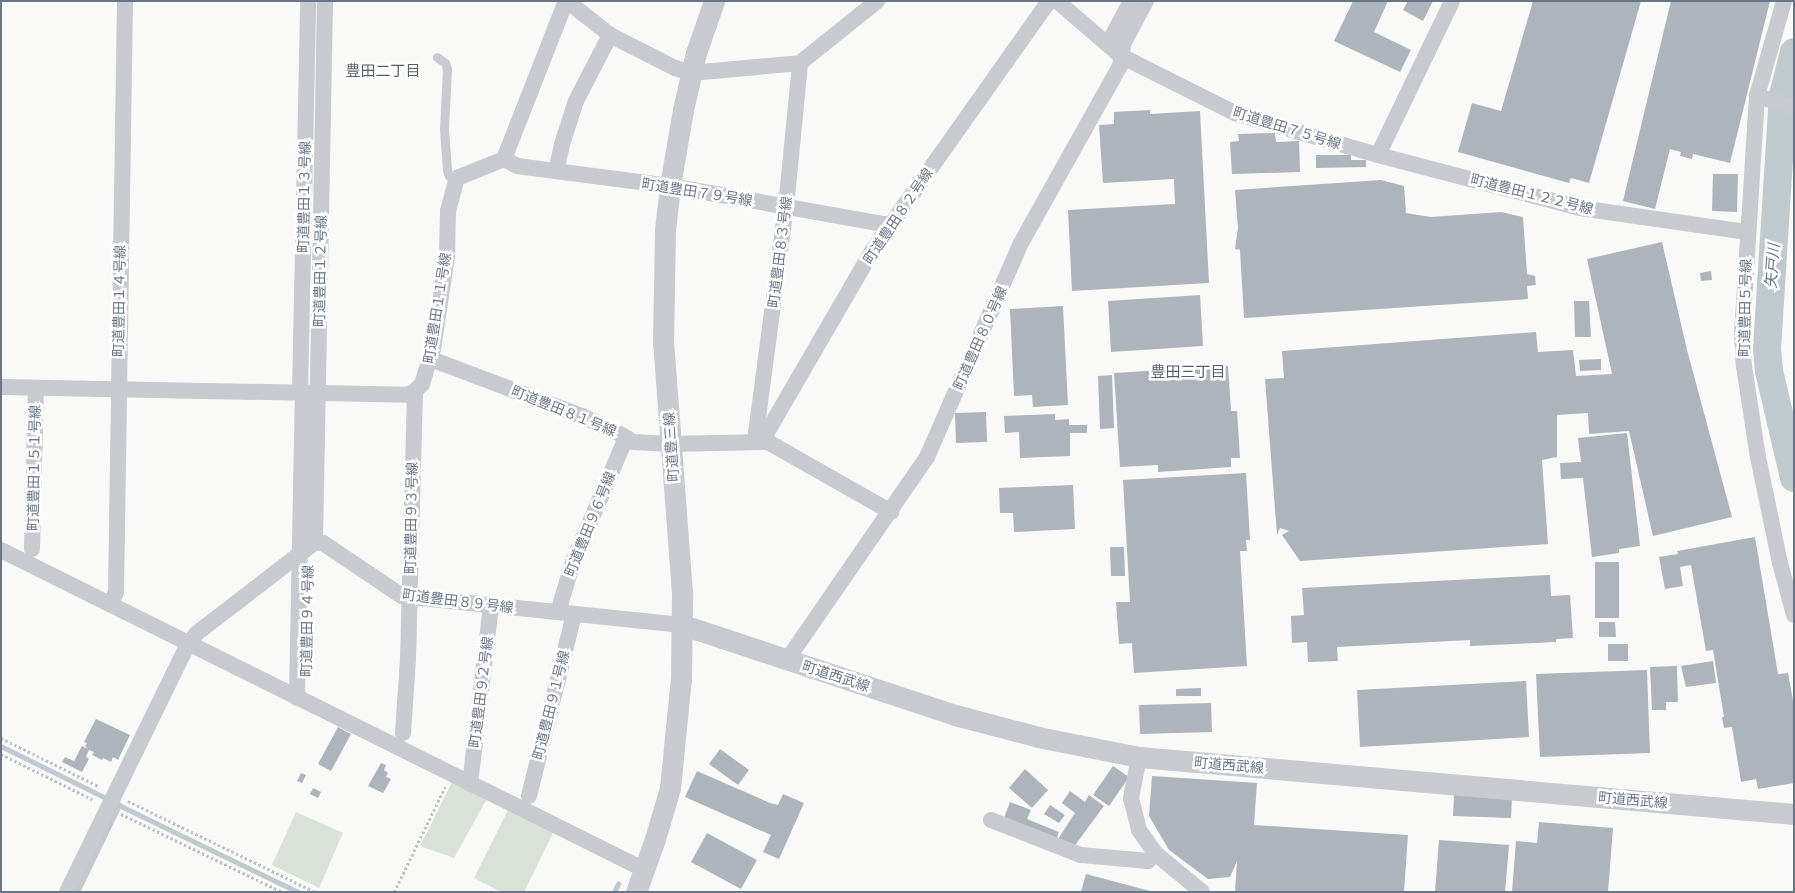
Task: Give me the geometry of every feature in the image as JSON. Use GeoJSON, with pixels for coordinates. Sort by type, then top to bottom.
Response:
{"type":"FeatureCollection","features":[{"type":"Feature","properties":{"kind":"street","name":"町道豊田１４号線"},"geometry":{"type":"LineString","coordinates":[[111,602],[116,592],[125,1]]}},
{"type":"Feature","properties":{"kind":"street","name":"町道豊田１３号線"},"geometry":{"type":"LineString","coordinates":[[307,393],[308,1]]}},
{"type":"Feature","properties":{"kind":"street","name":"町道豊田１２号線"},"geometry":{"type":"LineString","coordinates":[[308,547],[307,393],[325,1]]}},
{"type":"Feature","properties":{"kind":"street"},"geometry":{"type":"LineString","coordinates":[[457,178],[504,159],[567,1],[610,35],[675,68],[691,73],[800,63],[877,1]]}},
{"type":"Feature","properties":{"kind":"street","name":"町道豊三線"},"geometry":{"type":"LineString","coordinates":[[636,892],[645,870],[670,788],[675,749],[683,625],[663,350],[663,256],[670,186],[691,73],[714,1]]}},
{"type":"Feature","properties":{"kind":"street","name":"町道豊田８２号線"},"geometry":{"type":"LineString","coordinates":[[759,441],[872,251],[1049,1]]}},
{"type":"Feature","properties":{"kind":"street","name":"町道豊田７５号線"},"geometry":{"type":"LineString","coordinates":[[1057,1],[1121,56],[1236,113],[1378,155]]}},
{"type":"Feature","properties":{"kind":"street"},"geometry":{"type":"LineString","coordinates":[[1108,44],[1131,1]]}},
{"type":"Feature","properties":{"kind":"street","name":"町道豊田８０号線"},"geometry":{"type":"LineString","coordinates":[[787,660],[928,457],[1021,243],[1120,66],[1123,44],[1146,1]]}},
{"type":"Feature","properties":{"kind":"street"},"geometry":{"type":"LineString","coordinates":[[1378,155],[1452,1]]}},
{"type":"Feature","properties":{"kind":"street","name":"町道豊田５号線"},"geometry":{"type":"LineString","coordinates":[[1784,1],[1758,96],[1743,309],[1743,355],[1761,472],[1780,562],[1794,615]]}},
{"type":"Feature","properties":{"kind":"street"},"geometry":{"type":"LineString","coordinates":[[556,171],[562,144],[576,101],[610,35]]}},
{"type":"Feature","properties":{"kind":"street","name":"町道豊田８３号線"},"geometry":{"type":"LineString","coordinates":[[759,441],[786,207],[800,63]]}},
{"type":"Feature","properties":{"kind":"street"},"geometry":{"type":"LineString","coordinates":[[1758,96],[1794,107]]}},
{"type":"Feature","properties":{"kind":"street","name":"町道豊田１２２号線"},"geometry":{"type":"LineString","coordinates":[[1378,155],[1580,208],[1748,232]]}},
{"type":"Feature","properties":{"kind":"street","name":"町道豊田７９号線"},"geometry":{"type":"LineString","coordinates":[[504,159],[517,166],[670,186],[884,224],[889,228]]}},
{"type":"Feature","properties":{"kind":"street","name":"町道豊田１１号線"},"geometry":{"type":"LineString","coordinates":[[415,392],[422,384],[431,359],[444,282],[448,211],[457,178]]}},
{"type":"Feature","properties":{"kind":"street","name":"町道豊田８１号線"},"geometry":{"type":"LineString","coordinates":[[431,359],[582,416],[633,442],[671,444],[768,442],[891,512]]}},
{"type":"Feature","properties":{"kind":"street"},"geometry":{"type":"LineString","coordinates":[[1,387],[408,395],[415,392]]}},
{"type":"Feature","properties":{"kind":"street","name":"町道豊田１５１号線"},"geometry":{"type":"LineString","coordinates":[[32,549],[36,388]]}},
{"type":"Feature","properties":{"kind":"street","name":"町道豊田９３号線"},"geometry":{"type":"LineString","coordinates":[[403,734],[415,392]]}},
{"type":"Feature","properties":{"kind":"street","name":"町道豊田９６号線"},"geometry":{"type":"LineString","coordinates":[[566,613],[573,562],[626,438]]}},
{"type":"Feature","properties":{"kind":"street","name":"町道豊田８９号線"},"geometry":{"type":"LineString","coordinates":[[308,547],[323,543],[396,593],[409,597],[683,625]]}},
{"type":"Feature","properties":{"kind":"street"},"geometry":{"type":"LineString","coordinates":[[67,892],[114,805],[190,642],[308,547]]}},
{"type":"Feature","properties":{"kind":"street","name":"町道豊田９４号線"},"geometry":{"type":"LineString","coordinates":[[301,697],[308,547]]}},
{"type":"Feature","properties":{"kind":"street"},"geometry":{"type":"LineString","coordinates":[[1,550],[111,602],[645,870]]}},
{"type":"Feature","properties":{"kind":"street","name":"町道豊田９２号線"},"geometry":{"type":"LineString","coordinates":[[471,781],[491,606]]}},
{"type":"Feature","properties":{"kind":"street","name":"町道豊田９１号線"},"geometry":{"type":"LineString","coordinates":[[529,796],[566,613]]}},
{"type":"Feature","properties":{"kind":"street","name":"町道西武線"},"geometry":{"type":"LineString","coordinates":[[683,625],[955,715],[1038,737],[1139,757],[1794,814]]}},
{"type":"Feature","properties":{"kind":"street"},"geometry":{"type":"LineString","coordinates":[[1139,757],[1131,798],[1133,815],[1139,830],[1155,853],[1202,892]]}},
{"type":"Feature","properties":{"kind":"street"},"geometry":{"type":"LineString","coordinates":[[991,820],[1081,855],[1148,861],[1155,853]]}},
{"type":"Feature","properties":{"kind":"lane"},"geometry":{"type":"LineString","coordinates":[[437,56],[445,63],[447,69],[444,129],[447,170],[450,176],[457,178]]}},
{"type":"Feature","properties":{"kind":"path"},"geometry":{"type":"LineString","coordinates":[[1,738],[114,805],[282,892]]}},
{"type":"Feature","properties":{"kind":"path"},"geometry":{"type":"LineString","coordinates":[[1,754],[316,892]]}},
{"type":"Feature","properties":{"kind":"path"},"geometry":{"type":"LineString","coordinates":[[394,892],[451,774]]}},
{"type":"Feature","properties":{"kind":"shaded area"},"geometry":{"type":"Polygon","coordinates":[[[453,780],[488,797],[454,858],[420,846],[453,780]]]}},
{"type":"Feature","properties":{"kind":"shaded area"},"geometry":{"type":"Polygon","coordinates":[[[509,808],[554,831],[524,892],[501,892],[474,878],[509,808]]]}},
{"type":"Feature","properties":{"kind":"shaded area"},"geometry":{"type":"Polygon","coordinates":[[[296,812],[343,833],[319,888],[272,865],[296,812]]]}},
{"type":"Feature","properties":{"kind":"building"},"geometry":{"type":"Polygon","coordinates":[[[1353,1],[1388,1],[1374,32],[1411,50],[1400,72],[1334,41],[1353,1]]]}},
{"type":"Feature","properties":{"kind":"building"},"geometry":{"type":"Polygon","coordinates":[[[1408,1],[1433,1],[1423,21],[1403,10],[1408,1]]]}},
{"type":"Feature","properties":{"kind":"building"},"geometry":{"type":"Polygon","coordinates":[[[1533,1],[1641,1],[1589,183],[1571,178],[1569,183],[1458,152],[1472,103],[1501,111],[1533,1]]]}},
{"type":"Feature","properties":{"kind":"building"},"geometry":{"type":"Polygon","coordinates":[[[1671,1],[1770,1],[1730,163],[1693,154],[1692,159],[1680,156],[1681,152],[1670,149],[1655,209],[1623,201],[1671,1]]]}},
{"type":"Feature","properties":{"kind":"building"},"geometry":{"type":"Polygon","coordinates":[[[1150,110],[1150,114],[1200,111],[1209,283],[1072,291],[1068,210],[1175,204],[1174,179],[1103,183],[1099,125],[1114,124],[1114,112],[1150,110]]]}},
{"type":"Feature","properties":{"kind":"building"},"geometry":{"type":"Polygon","coordinates":[[[1275,133],[1276,142],[1299,141],[1300,172],[1232,174],[1230,142],[1239,141],[1238,134],[1275,133]]]}},
{"type":"Feature","properties":{"kind":"building"},"geometry":{"type":"Polygon","coordinates":[[[1316,155],[1351,155],[1351,160],[1366,160],[1366,167],[1316,168],[1316,155]]]}},
{"type":"Feature","properties":{"kind":"building"},"geometry":{"type":"Polygon","coordinates":[[[1713,174],[1738,174],[1737,212],[1712,211],[1713,174]]]}},
{"type":"Feature","properties":{"kind":"building"},"geometry":{"type":"Polygon","coordinates":[[[1381,180],[1404,186],[1406,213],[1431,217],[1501,212],[1523,217],[1527,274],[1535,276],[1536,285],[1527,286],[1528,299],[1244,318],[1240,250],[1235,249],[1238,228],[1235,190],[1381,180]]]}},
{"type":"Feature","properties":{"kind":"building"},"geometry":{"type":"Polygon","coordinates":[[[1662,242],[1687,350],[1732,517],[1653,536],[1629,431],[1589,434],[1588,413],[1557,415],[1557,457],[1542,460],[1548,544],[1300,561],[1282,535],[1289,531],[1280,528],[1277,535],[1265,379],[1284,378],[1282,351],[1536,332],[1538,352],[1573,350],[1576,376],[1612,374],[1587,259],[1662,242]]]}},
{"type":"Feature","properties":{"kind":"building"},"geometry":{"type":"Polygon","coordinates":[[[1711,271],[1712,280],[1701,281],[1700,273],[1711,271]]]}},
{"type":"Feature","properties":{"kind":"building"},"geometry":{"type":"Polygon","coordinates":[[[1200,295],[1203,346],[1111,352],[1108,301],[1200,295]]]}},
{"type":"Feature","properties":{"kind":"building"},"geometry":{"type":"Polygon","coordinates":[[[1574,301],[1589,301],[1591,337],[1575,337],[1574,301]]]}},
{"type":"Feature","properties":{"kind":"building"},"geometry":{"type":"Polygon","coordinates":[[[1063,306],[1068,405],[1033,407],[1032,395],[1014,396],[1010,309],[1063,306]]]}},
{"type":"Feature","properties":{"kind":"building"},"geometry":{"type":"Polygon","coordinates":[[[1601,359],[1601,370],[1580,371],[1579,360],[1601,359]]]}},
{"type":"Feature","properties":{"kind":"building"},"geometry":{"type":"Polygon","coordinates":[[[1228,366],[1231,411],[1237,411],[1240,458],[1231,458],[1231,467],[1158,472],[1158,465],[1120,467],[1114,373],[1228,366]]]}},
{"type":"Feature","properties":{"kind":"building"},"geometry":{"type":"Polygon","coordinates":[[[1112,375],[1114,428],[1100,429],[1098,376],[1112,375]]]}},
{"type":"Feature","properties":{"kind":"building"},"geometry":{"type":"Polygon","coordinates":[[[986,412],[987,442],[956,443],[955,413],[986,412]]]}},
{"type":"Feature","properties":{"kind":"building"},"geometry":{"type":"Polygon","coordinates":[[[1055,414],[1055,420],[1069,419],[1069,425],[1087,425],[1087,433],[1070,433],[1070,456],[1020,458],[1019,432],[1005,433],[1004,416],[1055,414]]]}},
{"type":"Feature","properties":{"kind":"building"},"geometry":{"type":"Polygon","coordinates":[[[1627,433],[1640,546],[1619,549],[1619,553],[1592,557],[1583,478],[1561,479],[1560,463],[1581,462],[1578,438],[1627,433]]]}},
{"type":"Feature","properties":{"kind":"building"},"geometry":{"type":"Polygon","coordinates":[[[1246,473],[1250,540],[1246,540],[1247,551],[1240,551],[1247,666],[1134,673],[1132,643],[1119,644],[1116,602],[1130,602],[1123,480],[1246,473]]]}},
{"type":"Feature","properties":{"kind":"building"},"geometry":{"type":"Polygon","coordinates":[[[1073,485],[1075,529],[1014,532],[1013,513],[1000,513],[999,488],[1073,485]]]}},
{"type":"Feature","properties":{"kind":"building"},"geometry":{"type":"Polygon","coordinates":[[[1755,537],[1778,674],[1788,673],[1794,706],[1794,783],[1758,789],[1756,779],[1741,782],[1732,727],[1724,728],[1722,717],[1724,717],[1713,650],[1706,651],[1691,565],[1680,567],[1683,586],[1665,589],[1659,557],[1678,554],[1677,551],[1755,537]]]}},
{"type":"Feature","properties":{"kind":"building"},"geometry":{"type":"Polygon","coordinates":[[[1110,547],[1124,547],[1125,576],[1111,576],[1110,547]]]}},
{"type":"Feature","properties":{"kind":"building"},"geometry":{"type":"Polygon","coordinates":[[[1595,562],[1619,562],[1619,618],[1595,618],[1595,562]]]}},
{"type":"Feature","properties":{"kind":"building"},"geometry":{"type":"Polygon","coordinates":[[[1550,575],[1551,596],[1570,595],[1573,638],[1556,639],[1556,642],[1470,646],[1470,640],[1337,647],[1338,661],[1308,662],[1307,642],[1292,643],[1291,616],[1304,615],[1302,588],[1550,575]]]}},
{"type":"Feature","properties":{"kind":"building"},"geometry":{"type":"Polygon","coordinates":[[[1599,622],[1615,622],[1616,637],[1599,637],[1599,622]]]}},
{"type":"Feature","properties":{"kind":"building"},"geometry":{"type":"Polygon","coordinates":[[[1608,644],[1628,644],[1628,661],[1608,661],[1608,644]]]}},
{"type":"Feature","properties":{"kind":"building"},"geometry":{"type":"Polygon","coordinates":[[[1713,661],[1716,683],[1686,687],[1681,666],[1713,661]]]}},
{"type":"Feature","properties":{"kind":"building"},"geometry":{"type":"Polygon","coordinates":[[[1677,666],[1678,702],[1666,702],[1666,710],[1652,710],[1650,667],[1677,666]]]}},
{"type":"Feature","properties":{"kind":"building"},"geometry":{"type":"Polygon","coordinates":[[[1647,670],[1650,753],[1540,757],[1536,674],[1647,670]]]}},
{"type":"Feature","properties":{"kind":"building"},"geometry":{"type":"Polygon","coordinates":[[[1526,681],[1529,737],[1360,747],[1357,690],[1526,681]]]}},
{"type":"Feature","properties":{"kind":"building"},"geometry":{"type":"Polygon","coordinates":[[[1201,688],[1201,696],[1176,696],[1176,689],[1201,688]]]}},
{"type":"Feature","properties":{"kind":"building"},"geometry":{"type":"Polygon","coordinates":[[[1211,703],[1212,732],[1140,734],[1139,705],[1211,703]]]}},
{"type":"Feature","properties":{"kind":"building"},"geometry":{"type":"Polygon","coordinates":[[[96,719],[130,735],[118,760],[113,757],[111,762],[103,758],[102,760],[92,755],[94,752],[89,750],[86,757],[89,759],[82,772],[62,762],[65,757],[74,761],[82,746],[88,749],[85,746],[87,743],[84,742],[96,719]]]}},
{"type":"Feature","properties":{"kind":"building"},"geometry":{"type":"Polygon","coordinates":[[[338,727],[351,734],[331,771],[318,764],[338,727]]]}},
{"type":"Feature","properties":{"kind":"building"},"geometry":{"type":"Polygon","coordinates":[[[720,749],[749,770],[738,785],[709,764],[720,749]]]}},
{"type":"Feature","properties":{"kind":"building"},"geometry":{"type":"Polygon","coordinates":[[[381,763],[386,765],[384,770],[388,773],[386,777],[391,779],[383,793],[368,786],[381,763]]]}},
{"type":"Feature","properties":{"kind":"building"},"geometry":{"type":"Polygon","coordinates":[[[1113,766],[1129,777],[1109,806],[1093,795],[1113,766]]]}},
{"type":"Feature","properties":{"kind":"building"},"geometry":{"type":"Polygon","coordinates":[[[1025,769],[1048,790],[1032,808],[1009,788],[1025,769]]]}},
{"type":"Feature","properties":{"kind":"building"},"geometry":{"type":"Polygon","coordinates":[[[697,771],[770,803],[778,805],[783,794],[804,803],[779,859],[763,852],[771,835],[685,797],[697,771]]]}},
{"type":"Feature","properties":{"kind":"building"},"geometry":{"type":"Polygon","coordinates":[[[301,773],[306,775],[302,783],[297,781],[301,773]]]}},
{"type":"Feature","properties":{"kind":"building"},"geometry":{"type":"Polygon","coordinates":[[[1152,776],[1257,783],[1254,825],[1408,835],[1404,892],[1235,892],[1237,861],[1230,877],[1208,879],[1169,850],[1149,816],[1152,776]]]}},
{"type":"Feature","properties":{"kind":"building"},"geometry":{"type":"Polygon","coordinates":[[[313,788],[321,792],[318,798],[310,794],[313,788]]]}},
{"type":"Feature","properties":{"kind":"building"},"geometry":{"type":"Polygon","coordinates":[[[1070,791],[1085,802],[1089,795],[1104,806],[1070,852],[1056,842],[1075,813],[1062,803],[1070,791]]]}},
{"type":"Feature","properties":{"kind":"building"},"geometry":{"type":"Polygon","coordinates":[[[1454,795],[1512,797],[1511,818],[1453,816],[1454,795]]]}},
{"type":"Feature","properties":{"kind":"building"},"geometry":{"type":"Polygon","coordinates":[[[1010,802],[1031,810],[1027,819],[1059,832],[1055,843],[1003,821],[1010,802]]]}},
{"type":"Feature","properties":{"kind":"building"},"geometry":{"type":"Polygon","coordinates":[[[1050,805],[1065,815],[1059,823],[1044,814],[1050,805]]]}},
{"type":"Feature","properties":{"kind":"building"},"geometry":{"type":"Polygon","coordinates":[[[1539,822],[1613,828],[1608,892],[1512,892],[1516,841],[1537,843],[1539,822]]]}},
{"type":"Feature","properties":{"kind":"building"},"geometry":{"type":"Polygon","coordinates":[[[707,833],[757,860],[741,889],[691,862],[707,833]]]}},
{"type":"Feature","properties":{"kind":"building"},"geometry":{"type":"Polygon","coordinates":[[[1439,840],[1509,845],[1505,892],[1435,892],[1439,840]]]}},
{"type":"Feature","properties":{"kind":"building"},"geometry":{"type":"Polygon","coordinates":[[[1086,874],[1150,891],[1150,892],[1081,892],[1086,874]]]}},
{"type":"Feature","properties":{"kind":"waterway","name":"矢戸川"},"geometry":{"type":"LineString","coordinates":[[1794,52],[1783,95],[1767,348],[1769,371],[1794,478]]}},
{"type":"Feature","properties":{"kind":"waterway"},"geometry":{"type":"LineString","coordinates":[[1,746],[104,797]]}},
{"type":"Feature","properties":{"kind":"waterway"},"geometry":{"type":"LineString","coordinates":[[77,892],[119,805],[298,892]]}},
{"type":"Feature","properties":{"kind":"waterway"},"geometry":{"type":"LineString","coordinates":[[614,892],[618,884]]}},
{"type":"Feature","properties":{"kind":"district","name":"豊田二丁目"},"geometry":{"type":"Point","coordinates":[383,71]}},
{"type":"Feature","properties":{"kind":"district","name":"豊田三丁目"},"geometry":{"type":"Point","coordinates":[1188,372]}}]}
